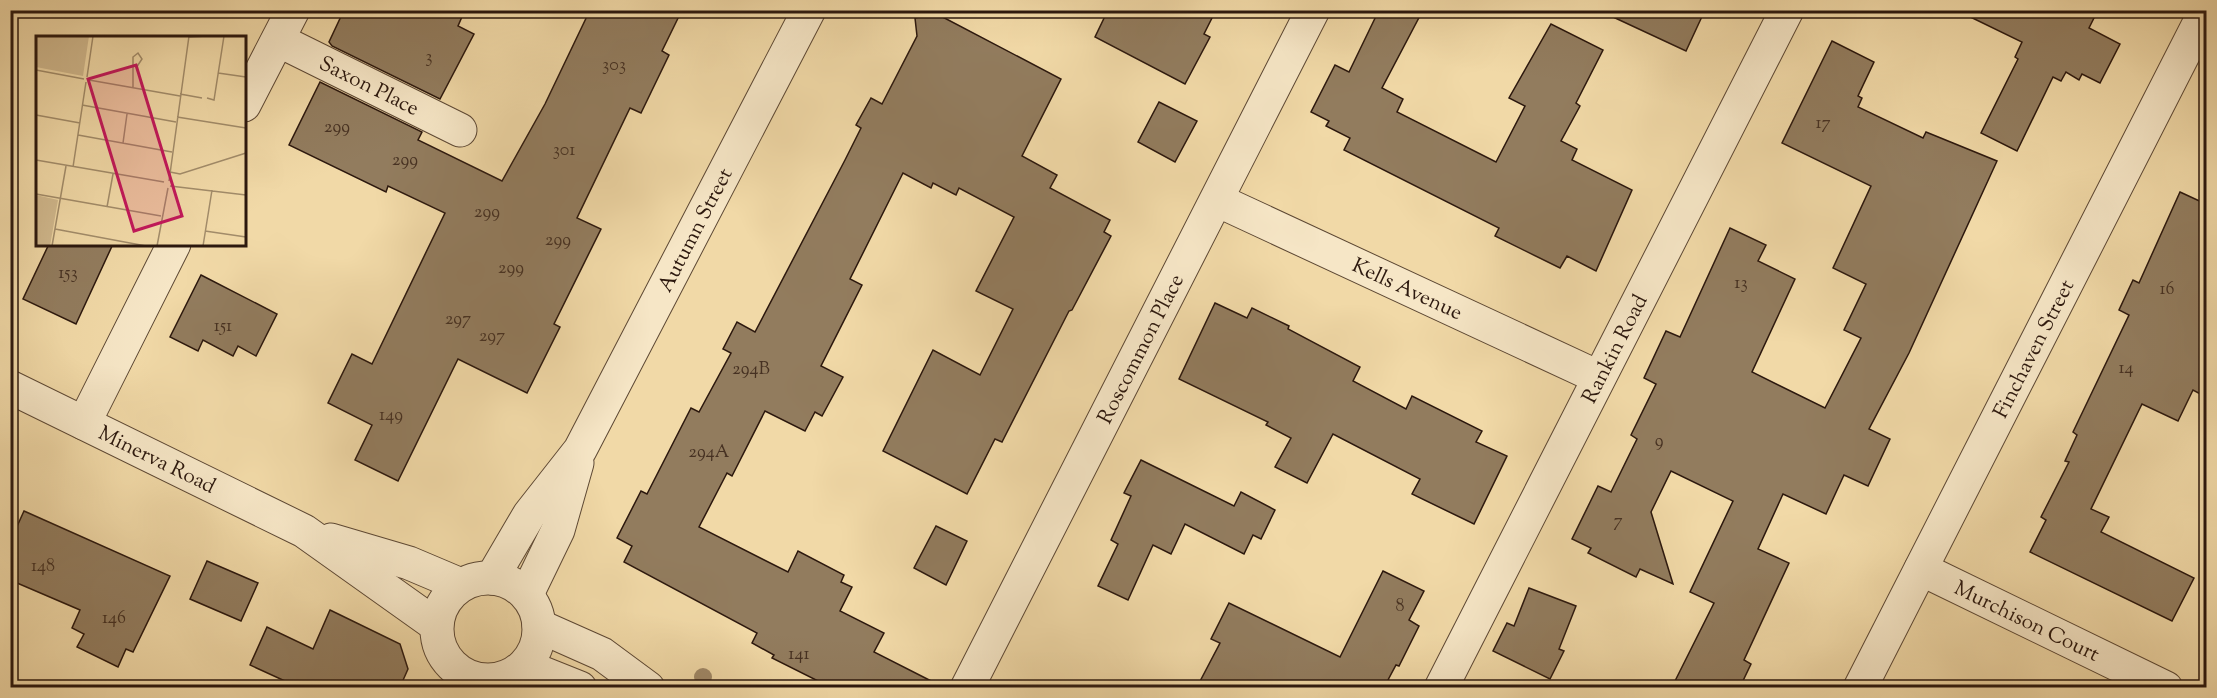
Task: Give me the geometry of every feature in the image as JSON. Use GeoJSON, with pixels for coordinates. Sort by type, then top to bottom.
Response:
{"type":"FeatureCollection","features":[{"type":"Feature","properties":{"kind":"street"},"geometry":{"type":"LineString","coordinates":[[246,101],[293,10]]}},
{"type":"Feature","properties":{"kind":"street","name":"Autumn Street"},"geometry":{"type":"LineString","coordinates":[[492,578],[529,515],[580,450],[809,10]]}},
{"type":"Feature","properties":{"kind":"street","name":"Roscommon Place"},"geometry":{"type":"LineString","coordinates":[[967,687],[1313,10]]}},
{"type":"Feature","properties":{"kind":"street","name":"Rankin Road"},"geometry":{"type":"LineString","coordinates":[[1441,687],[1787,10]]}},
{"type":"Feature","properties":{"kind":"street","name":"Finchaven Street"},"geometry":{"type":"LineString","coordinates":[[1860,687],[2206,10]]}},
{"type":"Feature","properties":{"kind":"street","name":"Saxon Place"},"geometry":{"type":"LineString","coordinates":[[278,40],[460,130]]}},
{"type":"Feature","properties":{"kind":"street","name":"Kells Avenue"},"geometry":{"type":"LineString","coordinates":[[1217,200],[1599,376]]}},
{"type":"Feature","properties":{"kind":"street"},"geometry":{"type":"LineString","coordinates":[[84,423],[173,246]]}},
{"type":"Feature","properties":{"kind":"street","name":"Minerva Road"},"geometry":{"type":"LineString","coordinates":[[10,387],[304,531],[409,563],[460,585]]}},
{"type":"Feature","properties":{"kind":"street","name":"Autumn Street"},"geometry":{"type":"LineString","coordinates":[[526,594],[558,530],[580,450]]}},
{"type":"Feature","properties":{"kind":"street","name":"Minerva Road"},"geometry":{"type":"LineString","coordinates":[[304,531],[436,625]]}},
{"type":"Feature","properties":{"kind":"street","name":"Murchison Court"},"geometry":{"type":"LineString","coordinates":[[1921,569],[2166,687]]}},
{"type":"Feature","properties":{"kind":"street"},"geometry":{"type":"LineString","coordinates":[[492,578],[511,583],[526,594],[536,609],[539,626],[537,647],[525,666],[507,678],[485,685],[466,677],[444,676],[436,625],[444,602],[460,585],[476,579],[492,578]]}},
{"type":"Feature","properties":{"kind":"street"},"geometry":{"type":"LineString","coordinates":[[539,626],[602,654],[648,687]]}},
{"type":"Feature","properties":{"kind":"street"},"geometry":{"type":"LineString","coordinates":[[525,666],[580,687]]}},
{"type":"Feature","properties":{"kind":"building"},"geometry":{"type":"Polygon","coordinates":[[[344,10],[465,10],[458,26],[474,34],[440,99],[332,46],[329,42],[344,10]]]}},
{"type":"Feature","properties":{"kind":"building"},"geometry":{"type":"Polygon","coordinates":[[[590,10],[682,10],[662,51],[669,55],[641,113],[630,108],[577,218],[601,229],[554,324],[560,327],[527,393],[458,359],[398,481],[355,460],[372,425],[328,403],[352,354],[372,364],[445,213],[388,186],[386,192],[289,145],[320,82],[422,132],[418,140],[502,181],[545,104],[590,10]]]}},
{"type":"Feature","properties":{"kind":"building"},"geometry":{"type":"Polygon","coordinates":[[[1108,10],[1216,10],[1204,34],[1210,37],[1185,84],[1095,37],[1108,10]]]}},
{"type":"Feature","properties":{"kind":"building"},"geometry":{"type":"Polygon","coordinates":[[[1379,10],[1423,10],[1382,88],[1403,99],[1397,112],[1496,162],[1525,106],[1509,98],[1551,24],[1603,50],[1576,103],[1580,106],[1561,141],[1577,149],[1572,160],[1632,190],[1596,271],[1567,256],[1560,268],[1495,236],[1499,228],[1344,150],[1350,138],[1326,126],[1329,121],[1311,112],[1335,65],[1349,72],[1379,10]]]}},
{"type":"Feature","properties":{"kind":"building"},"geometry":{"type":"Polygon","coordinates":[[[1598,10],[1705,10],[1686,51],[1598,10]]]}},
{"type":"Feature","properties":{"kind":"building"},"geometry":{"type":"Polygon","coordinates":[[[1956,10],[2098,10],[2089,28],[2120,44],[2100,83],[2082,74],[2079,80],[2066,72],[2061,81],[2053,77],[2017,151],[1981,133],[2018,59],[2015,57],[2022,42],[1956,10]]]}},
{"type":"Feature","properties":{"kind":"building"},"geometry":{"type":"Polygon","coordinates":[[[935,13],[1061,79],[1022,156],[1057,175],[1050,188],[1110,220],[1104,232],[1111,236],[1072,310],[1069,311],[1002,442],[995,439],[967,494],[883,451],[933,350],[980,375],[1013,309],[976,291],[1014,217],[959,188],[956,195],[933,183],[931,188],[903,173],[850,279],[862,285],[821,366],[843,377],[822,416],[815,412],[805,431],[765,411],[732,476],[727,473],[699,527],[788,572],[798,551],[844,575],[841,582],[852,587],[840,611],[884,633],[874,652],[943,687],[830,687],[772,658],[774,655],[752,643],[757,633],[624,562],[632,546],[617,538],[641,491],[647,494],[691,408],[699,412],[731,353],[723,349],[737,322],[755,332],[861,128],[856,125],[871,98],[882,104],[917,36],[915,18],[935,13]]]}},
{"type":"Feature","properties":{"kind":"building"},"geometry":{"type":"Polygon","coordinates":[[[1832,41],[1874,62],[1858,96],[1862,98],[1858,107],[1923,138],[1926,132],[1997,161],[1909,353],[1869,429],[1890,439],[1868,486],[1844,475],[1826,514],[1783,494],[1758,549],[1789,563],[1744,660],[1751,664],[1740,687],[1672,687],[1714,603],[1690,592],[1733,501],[1671,471],[1651,512],[1673,584],[1640,569],[1636,577],[1588,553],[1591,548],[1572,539],[1598,486],[1611,492],[1637,439],[1631,435],[1656,384],[1644,378],[1666,331],[1680,337],[1730,228],[1766,245],[1758,261],[1795,279],[1752,372],[1825,408],[1861,338],[1844,330],[1866,284],[1833,268],[1871,186],[1782,143],[1832,41]]]}},
{"type":"Feature","properties":{"kind":"building"},"geometry":{"type":"Polygon","coordinates":[[[1159,102],[1197,121],[1175,162],[1138,142],[1159,102]]]}},
{"type":"Feature","properties":{"kind":"building"},"geometry":{"type":"Polygon","coordinates":[[[2180,192],[2206,204],[2206,397],[2193,390],[2178,421],[2142,404],[2091,509],[2109,517],[2101,532],[2194,578],[2172,621],[2030,552],[2046,520],[2041,517],[2069,462],[2065,461],[2077,435],[2073,432],[2129,315],[2119,310],[2133,280],[2139,283],[2180,192]]]}},
{"type":"Feature","properties":{"kind":"building"},"geometry":{"type":"Polygon","coordinates":[[[48,246],[112,246],[76,324],[23,299],[48,246]]]}},
{"type":"Feature","properties":{"kind":"building"},"geometry":{"type":"Polygon","coordinates":[[[201,275],[277,314],[256,356],[238,346],[233,356],[203,340],[198,351],[170,337],[201,275]]]}},
{"type":"Feature","properties":{"kind":"building"},"geometry":{"type":"Polygon","coordinates":[[[1215,303],[1247,318],[1252,308],[1289,326],[1288,329],[1360,367],[1353,381],[1406,409],[1412,396],[1482,431],[1476,442],[1507,456],[1474,524],[1412,494],[1420,479],[1333,434],[1307,483],[1275,467],[1291,438],[1266,425],[1268,422],[1179,379],[1215,303]]]}},
{"type":"Feature","properties":{"kind":"building"},"geometry":{"type":"Polygon","coordinates":[[[1141,460],[1234,506],[1241,492],[1275,510],[1261,539],[1253,535],[1244,554],[1185,524],[1171,554],[1153,545],[1128,600],[1098,586],[1118,544],[1111,540],[1131,496],[1124,493],[1141,460]]]}},
{"type":"Feature","properties":{"kind":"building"},"geometry":{"type":"Polygon","coordinates":[[[24,511],[170,576],[133,652],[126,649],[118,667],[77,647],[84,634],[72,628],[80,610],[10,580],[10,542],[24,511]]]}},
{"type":"Feature","properties":{"kind":"building"},"geometry":{"type":"Polygon","coordinates":[[[936,526],[967,541],[946,585],[914,568],[936,526]]]}},
{"type":"Feature","properties":{"kind":"building"},"geometry":{"type":"Polygon","coordinates":[[[207,561],[258,583],[241,621],[190,599],[207,561]]]}},
{"type":"Feature","properties":{"kind":"building"},"geometry":{"type":"Polygon","coordinates":[[[1383,571],[1424,591],[1409,620],[1419,626],[1399,666],[1396,665],[1388,680],[1403,687],[1197,687],[1220,643],[1211,639],[1229,603],[1340,657],[1383,571]]]}},
{"type":"Feature","properties":{"kind":"building"},"geometry":{"type":"Polygon","coordinates":[[[1529,588],[1576,606],[1559,649],[1564,651],[1550,679],[1493,651],[1507,623],[1514,626],[1529,588]]]}},
{"type":"Feature","properties":{"kind":"building"},"geometry":{"type":"Polygon","coordinates":[[[330,610],[400,644],[408,669],[400,687],[298,687],[250,665],[267,627],[313,649],[330,610]]]}}]}
